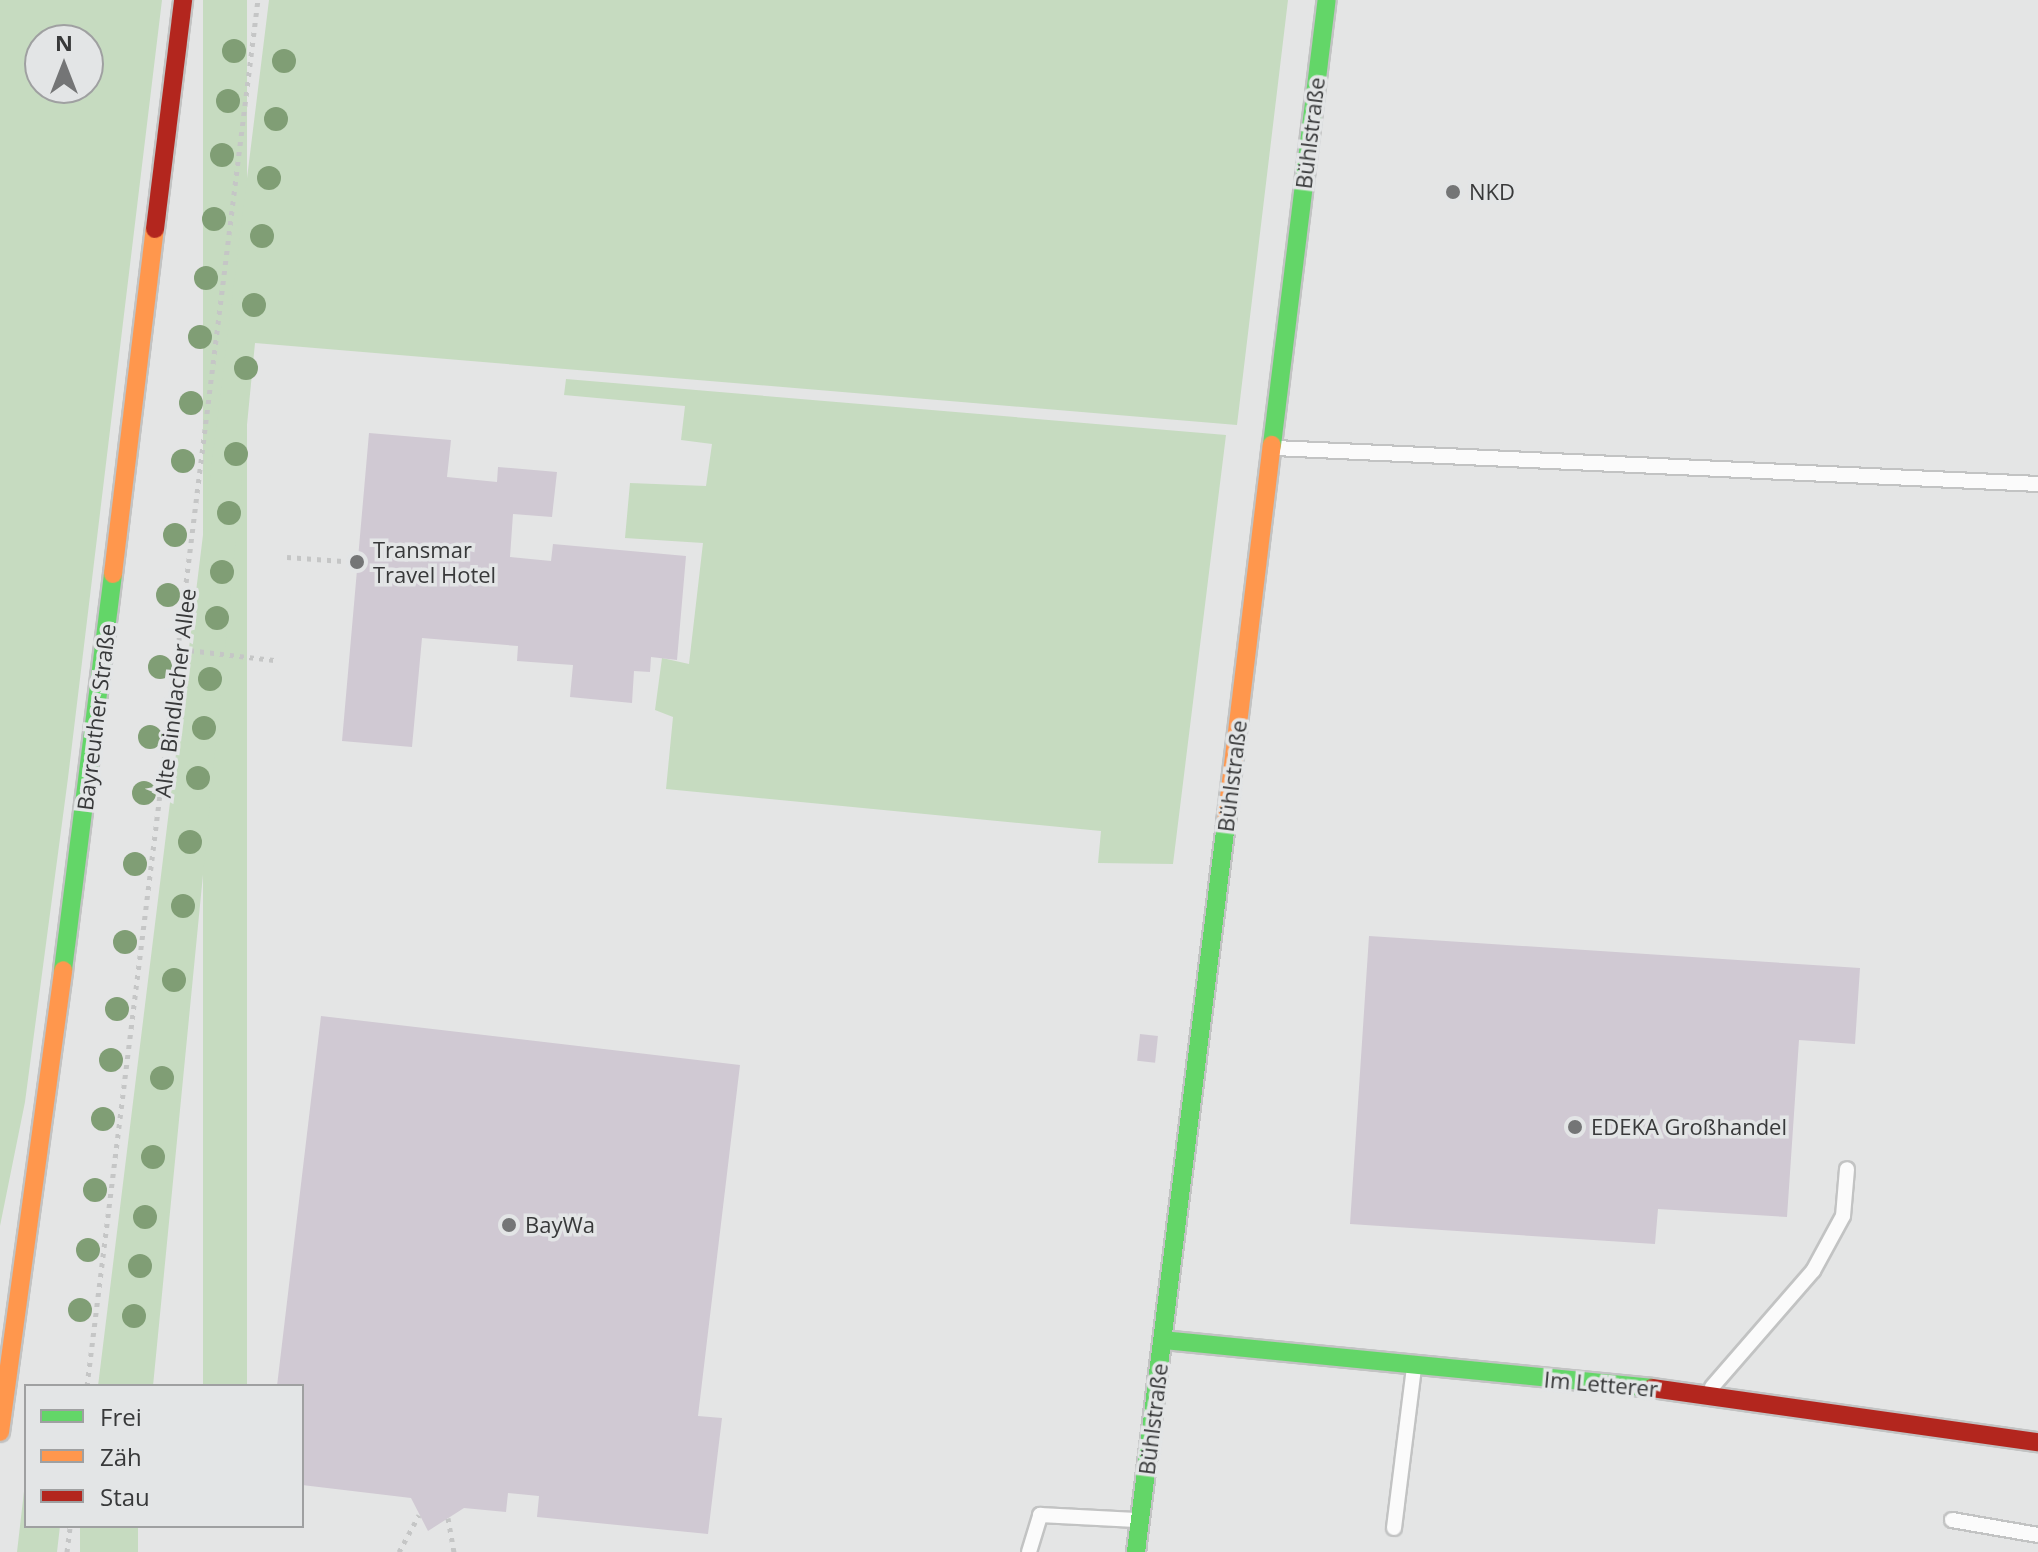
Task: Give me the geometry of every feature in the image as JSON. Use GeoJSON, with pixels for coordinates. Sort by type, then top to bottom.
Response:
{"type":"FeatureCollection","features":[{"type":"Feature","properties":{"kind":"street","name":"Bayreuther Straße"},"geometry":{"type":"LineString","coordinates":[[0,1432],[90,766],[183,0]]}},
{"type":"Feature","properties":{"kind":"street","name":"Bühlstraße"},"geometry":{"type":"LineString","coordinates":[[1136,1552],[1327,0]]}},
{"type":"Feature","properties":{"kind":"street","name":"Im Letterer"},"geometry":{"type":"LineString","coordinates":[[1163,1340],[1414,1367],[1706,1393],[2038,1442]]}},
{"type":"Feature","properties":{"kind":"lane"},"geometry":{"type":"LineString","coordinates":[[1271,448],[2038,484]]}},
{"type":"Feature","properties":{"kind":"lane"},"geometry":{"type":"LineString","coordinates":[[1706,1393],[1813,1271],[1843,1216],[1847,1169]]}},
{"type":"Feature","properties":{"kind":"lane"},"geometry":{"type":"LineString","coordinates":[[1394,1528],[1414,1367]]}},
{"type":"Feature","properties":{"kind":"lane"},"geometry":{"type":"LineString","coordinates":[[1029,1552],[1040,1515],[1141,1520]]}},
{"type":"Feature","properties":{"kind":"lane"},"geometry":{"type":"LineString","coordinates":[[1952,1520],[2038,1535]]}},
{"type":"Feature","properties":{"kind":"path","name":"Alte Bindlacher Allee"},"geometry":{"type":"LineString","coordinates":[[87,1384],[258,0]]}},
{"type":"Feature","properties":{"kind":"path"},"geometry":{"type":"LineString","coordinates":[[287,557],[357,562]]}},
{"type":"Feature","properties":{"kind":"path"},"geometry":{"type":"LineString","coordinates":[[180,649],[274,660]]}},
{"type":"Feature","properties":{"kind":"path"},"geometry":{"type":"LineString","coordinates":[[399,1552],[419,1515]]}},
{"type":"Feature","properties":{"kind":"path"},"geometry":{"type":"LineString","coordinates":[[448,1518],[454,1552]]}},
{"type":"Feature","properties":{"kind":"path"},"geometry":{"type":"LineString","coordinates":[[67,1552],[70,1528]]}},
{"type":"Feature","properties":{"kind":"green space"},"geometry":{"type":"Polygon","coordinates":[[[0,0],[162,0],[68,778],[25,1102],[0,1226],[0,0]]]}},
{"type":"Feature","properties":{"kind":"green space"},"geometry":{"type":"Polygon","coordinates":[[[203,0],[247,0],[247,1384],[203,1384],[203,0]]]}},
{"type":"Feature","properties":{"kind":"green space"},"geometry":{"type":"Polygon","coordinates":[[[269,0],[1288,0],[1237,425],[255,343],[153,1384],[98,1384],[269,0]]]}},
{"type":"Feature","properties":{"kind":"green space"},"geometry":{"type":"Polygon","coordinates":[[[566,379],[1226,435],[1173,864],[1098,863],[1101,831],[666,789],[673,717],[655,710],[662,658],[689,664],[703,543],[625,538],[630,483],[706,486],[712,444],[681,440],[685,406],[564,395],[566,379]]]}},
{"type":"Feature","properties":{"kind":"green space"},"geometry":{"type":"Polygon","coordinates":[[[24,1491],[24,1528],[60,1528],[57,1552],[17,1552],[24,1491]]]}},
{"type":"Feature","properties":{"kind":"green space"},"geometry":{"type":"Polygon","coordinates":[[[80,1528],[138,1528],[138,1552],[80,1552],[80,1528]]]}},
{"type":"Feature","properties":{"kind":"building"},"geometry":{"type":"Polygon","coordinates":[[[369,433],[451,440],[447,477],[497,482],[498,467],[557,472],[552,517],[513,514],[510,557],[551,561],[553,544],[686,556],[677,660],[651,657],[650,672],[634,671],[632,703],[570,697],[573,665],[517,661],[518,646],[422,638],[412,747],[342,741],[369,433]]]}},
{"type":"Feature","properties":{"kind":"building","name":"EDEKA Großhandel"},"geometry":{"type":"Polygon","coordinates":[[[1369,936],[1860,968],[1855,1044],[1799,1040],[1787,1217],[1658,1209],[1655,1244],[1350,1224],[1369,936]]]}},
{"type":"Feature","properties":{"kind":"building","name":"BayWa"},"geometry":{"type":"Polygon","coordinates":[[[321,1016],[740,1065],[698,1416],[722,1418],[708,1534],[537,1517],[539,1496],[508,1493],[506,1512],[464,1508],[428,1531],[411,1498],[304,1485],[304,1384],[277,1384],[321,1016]]]}},
{"type":"Feature","properties":{"kind":"building"},"geometry":{"type":"Polygon","coordinates":[[[1140,1034],[1158,1036],[1155,1063],[1137,1061],[1140,1034]]]}},
{"type":"Feature","properties":{"kind":"traffic: fast"},"geometry":{"type":"LineString","coordinates":[[1272,445],[1327,0]]}},
{"type":"Feature","properties":{"kind":"traffic: fast"},"geometry":{"type":"LineString","coordinates":[[63,970],[113,574]]}},
{"type":"Feature","properties":{"kind":"traffic: fast"},"geometry":{"type":"LineString","coordinates":[[1136,1552],[1226,823]]}},
{"type":"Feature","properties":{"kind":"traffic: fast"},"geometry":{"type":"LineString","coordinates":[[1163,1340],[1652,1388]]}},
{"type":"Feature","properties":{"kind":"traffic: slow"},"geometry":{"type":"LineString","coordinates":[[113,574],[155,229]]}},
{"type":"Feature","properties":{"kind":"traffic: slow"},"geometry":{"type":"LineString","coordinates":[[1226,823],[1272,445]]}},
{"type":"Feature","properties":{"kind":"traffic: slow"},"geometry":{"type":"LineString","coordinates":[[0,1432],[63,970]]}},
{"type":"Feature","properties":{"kind":"traffic: jam"},"geometry":{"type":"LineString","coordinates":[[155,229],[183,0]]}},
{"type":"Feature","properties":{"kind":"traffic: jam"},"geometry":{"type":"LineString","coordinates":[[1652,1388],[2038,1442]]}},
{"type":"Feature","properties":{"kind":"place","name":"NKD"},"geometry":{"type":"Point","coordinates":[1453,192]}},
{"type":"Feature","properties":{"kind":"place","name":"Transmar Travel Hotel"},"geometry":{"type":"Point","coordinates":[357,562]}},
{"type":"Feature","properties":{"kind":"place","name":"EDEKA Großhandel"},"geometry":{"type":"Point","coordinates":[1575,1127]}},
{"type":"Feature","properties":{"kind":"place","name":"BayWa"},"geometry":{"type":"Point","coordinates":[509,1225]}}]}
